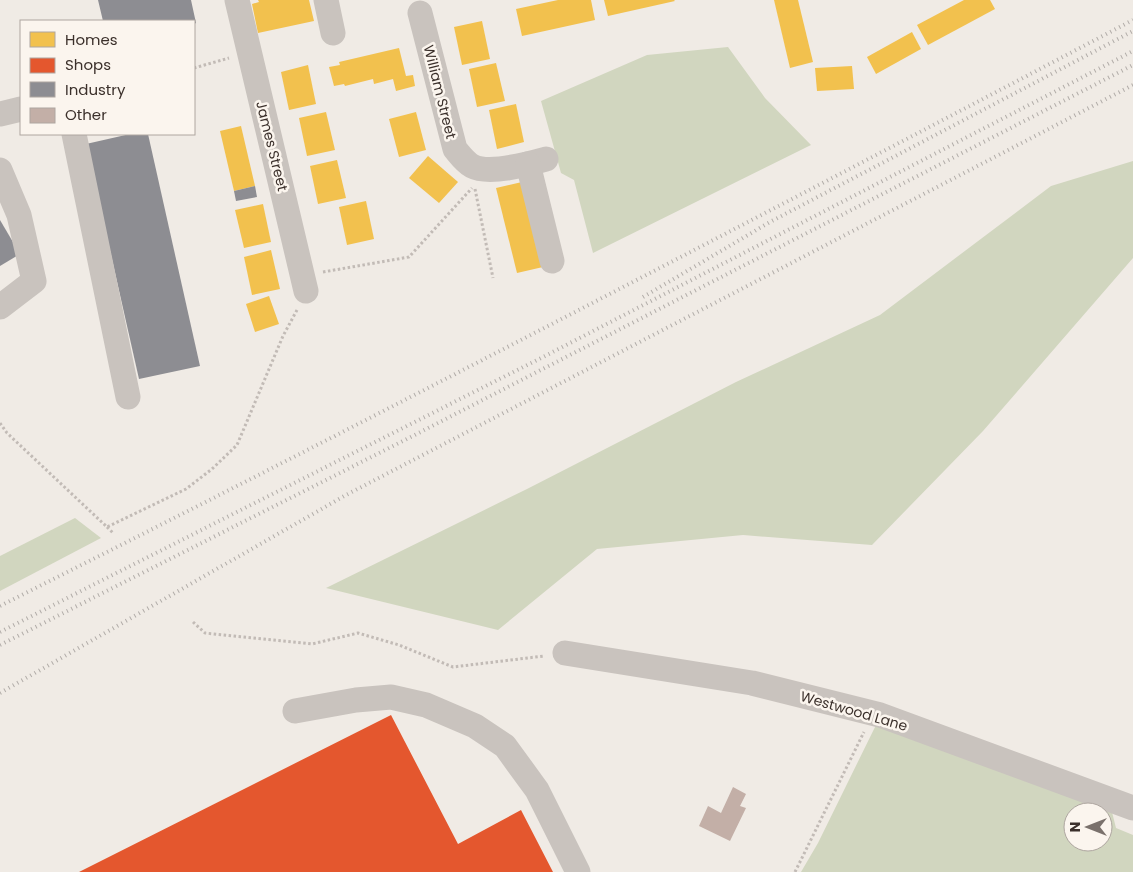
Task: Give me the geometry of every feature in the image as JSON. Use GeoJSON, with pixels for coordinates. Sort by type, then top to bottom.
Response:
{"type":"FeatureCollection","features":[{"type":"Feature","properties":{"kind":"street","name":"James Street"},"geometry":{"type":"LineString","coordinates":[[237,0],[305,284]]}},
{"type":"Feature","properties":{"kind":"street"},"geometry":{"type":"LineString","coordinates":[[326,0],[333,33]]}},
{"type":"Feature","properties":{"kind":"street","name":"William Street"},"geometry":{"type":"LineString","coordinates":[[420,13],[455,149],[472,166],[484,170],[537,161],[552,261]]}},
{"type":"Feature","properties":{"kind":"street"},"geometry":{"type":"LineString","coordinates":[[0,114],[20,109]]}},
{"type":"Feature","properties":{"kind":"street"},"geometry":{"type":"LineString","coordinates":[[74,135],[128,397]]}},
{"type":"Feature","properties":{"kind":"street"},"geometry":{"type":"LineString","coordinates":[[0,170],[19,214],[34,281],[0,307]]}},
{"type":"Feature","properties":{"kind":"street","name":"Westwood Lane"},"geometry":{"type":"LineString","coordinates":[[565,653],[752,683],[874,714],[1133,808]]}},
{"type":"Feature","properties":{"kind":"street"},"geometry":{"type":"LineString","coordinates":[[295,711],[356,700],[391,697],[426,705],[475,726],[505,746],[516,760],[537,790],[578,872]]}},
{"type":"Feature","properties":{"kind":"path"},"geometry":{"type":"LineString","coordinates":[[195,68],[249,52]]}},
{"type":"Feature","properties":{"kind":"path"},"geometry":{"type":"LineString","coordinates":[[107,527],[186,489],[212,469],[237,445],[305,284],[409,257],[474,186],[493,278]]}},
{"type":"Feature","properties":{"kind":"path"},"geometry":{"type":"LineString","coordinates":[[0,423],[7,434],[114,534]]}},
{"type":"Feature","properties":{"kind":"path"},"geometry":{"type":"LineString","coordinates":[[192,622],[205,633],[312,644],[358,633],[399,645],[453,667],[565,653]]}},
{"type":"Feature","properties":{"kind":"path"},"geometry":{"type":"LineString","coordinates":[[795,872],[874,714]]}},
{"type":"Feature","properties":{"kind":"green space"},"geometry":{"type":"Polygon","coordinates":[[[728,47],[765,98],[811,145],[593,253],[574,180],[561,173],[541,101],[647,55],[728,47]]]}},
{"type":"Feature","properties":{"kind":"green space"},"geometry":{"type":"Polygon","coordinates":[[[1133,161],[1133,258],[983,431],[872,545],[743,535],[597,549],[498,630],[326,588],[527,489],[736,382],[880,315],[1051,186],[1133,161]]]}},
{"type":"Feature","properties":{"kind":"green space"},"geometry":{"type":"Polygon","coordinates":[[[75,518],[101,538],[0,591],[0,556],[75,518]]]}},
{"type":"Feature","properties":{"kind":"green space"},"geometry":{"type":"Polygon","coordinates":[[[876,725],[1104,802],[1063,802],[1063,852],[1113,852],[1113,816],[1116,828],[1133,835],[1133,872],[801,872],[818,843],[876,725]]]}},
{"type":"Feature","properties":{"kind":"building: Homes"},"geometry":{"type":"Polygon","coordinates":[[[258,0],[309,0],[314,21],[258,33],[252,4],[259,2],[258,0]]]}},
{"type":"Feature","properties":{"kind":"building: Homes"},"geometry":{"type":"Polygon","coordinates":[[[558,0],[591,0],[595,20],[522,36],[516,9],[558,0]]]}},
{"type":"Feature","properties":{"kind":"building: Homes"},"geometry":{"type":"Polygon","coordinates":[[[604,0],[674,0],[675,1],[608,16],[604,0]]]}},
{"type":"Feature","properties":{"kind":"building: Homes"},"geometry":{"type":"Polygon","coordinates":[[[774,0],[798,0],[813,62],[790,68],[774,0]]]}},
{"type":"Feature","properties":{"kind":"building: Homes"},"geometry":{"type":"Polygon","coordinates":[[[964,0],[990,0],[995,9],[928,45],[917,25],[964,0]]]}},
{"type":"Feature","properties":{"kind":"building: Homes"},"geometry":{"type":"Polygon","coordinates":[[[482,21],[490,59],[462,65],[454,27],[482,21]]]}},
{"type":"Feature","properties":{"kind":"building: Homes"},"geometry":{"type":"Polygon","coordinates":[[[912,32],[921,49],[876,74],[867,57],[912,32]]]}},
{"type":"Feature","properties":{"kind":"building: Homes"},"geometry":{"type":"Polygon","coordinates":[[[399,48],[406,76],[413,75],[415,86],[396,91],[393,79],[374,84],[373,79],[345,86],[344,84],[334,86],[329,67],[340,65],[339,62],[399,48]]]}},
{"type":"Feature","properties":{"kind":"building: Homes"},"geometry":{"type":"Polygon","coordinates":[[[496,63],[505,101],[477,107],[469,69],[496,63]]]}},
{"type":"Feature","properties":{"kind":"building: Homes"},"geometry":{"type":"Polygon","coordinates":[[[308,65],[316,104],[289,110],[281,72],[308,65]]]}},
{"type":"Feature","properties":{"kind":"building: Homes"},"geometry":{"type":"Polygon","coordinates":[[[852,66],[854,89],[817,91],[815,68],[852,66]]]}},
{"type":"Feature","properties":{"kind":"building: Homes"},"geometry":{"type":"Polygon","coordinates":[[[516,104],[524,142],[497,149],[489,110],[516,104]]]}},
{"type":"Feature","properties":{"kind":"building: Homes"},"geometry":{"type":"Polygon","coordinates":[[[326,112],[335,150],[307,156],[299,118],[326,112]]]}},
{"type":"Feature","properties":{"kind":"building: Homes"},"geometry":{"type":"Polygon","coordinates":[[[416,112],[426,150],[399,157],[389,119],[416,112]]]}},
{"type":"Feature","properties":{"kind":"building: Homes"},"geometry":{"type":"Polygon","coordinates":[[[241,126],[255,186],[234,191],[220,131],[241,126]]]}},
{"type":"Feature","properties":{"kind":"building: Homes"},"geometry":{"type":"Polygon","coordinates":[[[428,156],[458,182],[439,203],[409,178],[428,156]]]}},
{"type":"Feature","properties":{"kind":"building: Homes"},"geometry":{"type":"Polygon","coordinates":[[[337,160],[346,198],[318,204],[310,166],[337,160]]]}},
{"type":"Feature","properties":{"kind":"building: Homes"},"geometry":{"type":"Polygon","coordinates":[[[522,182],[543,267],[517,273],[496,188],[522,182]]]}},
{"type":"Feature","properties":{"kind":"building: Homes"},"geometry":{"type":"Polygon","coordinates":[[[366,201],[374,239],[347,245],[339,207],[366,201]]]}},
{"type":"Feature","properties":{"kind":"building: Homes"},"geometry":{"type":"Polygon","coordinates":[[[263,204],[271,242],[244,248],[235,210],[263,204]]]}},
{"type":"Feature","properties":{"kind":"building: Homes"},"geometry":{"type":"Polygon","coordinates":[[[271,250],[280,289],[252,295],[244,257],[271,250]]]}},
{"type":"Feature","properties":{"kind":"building: Homes"},"geometry":{"type":"Polygon","coordinates":[[[269,296],[279,324],[255,332],[246,304],[269,296]]]}},
{"type":"Feature","properties":{"kind":"building: Shops"},"geometry":{"type":"Polygon","coordinates":[[[391,715],[458,844],[521,810],[553,872],[79,872],[391,715]]]}},
{"type":"Feature","properties":{"kind":"building: Industry"},"geometry":{"type":"Polygon","coordinates":[[[98,0],[191,0],[196,23],[195,20],[103,20],[98,0]]]}},
{"type":"Feature","properties":{"kind":"building: Industry"},"geometry":{"type":"Polygon","coordinates":[[[126,135],[148,135],[200,366],[139,379],[86,144],[126,135]]]}},
{"type":"Feature","properties":{"kind":"building: Industry"},"geometry":{"type":"Polygon","coordinates":[[[255,186],[257,197],[236,201],[234,191],[255,186]]]}},
{"type":"Feature","properties":{"kind":"building: Industry"},"geometry":{"type":"Polygon","coordinates":[[[0,220],[20,254],[0,266],[0,220]]]}},
{"type":"Feature","properties":{"kind":"building: Other"},"geometry":{"type":"Polygon","coordinates":[[[733,787],[746,794],[740,806],[746,808],[730,841],[699,826],[708,806],[721,813],[733,787]]]}},
{"type":"Feature","properties":{"kind":"railway"},"geometry":{"type":"LineString","coordinates":[[0,606],[568,316],[1133,20]]}},
{"type":"Feature","properties":{"kind":"railway"},"geometry":{"type":"LineString","coordinates":[[643,297],[770,222],[1133,31]]}},
{"type":"Feature","properties":{"kind":"railway"},"geometry":{"type":"LineString","coordinates":[[0,632],[545,356],[1133,51]]}},
{"type":"Feature","properties":{"kind":"railway"},"geometry":{"type":"LineString","coordinates":[[0,645],[403,441],[1133,65]]}},
{"type":"Feature","properties":{"kind":"railway"},"geometry":{"type":"LineString","coordinates":[[0,693],[346,495],[1133,85]]}}]}
